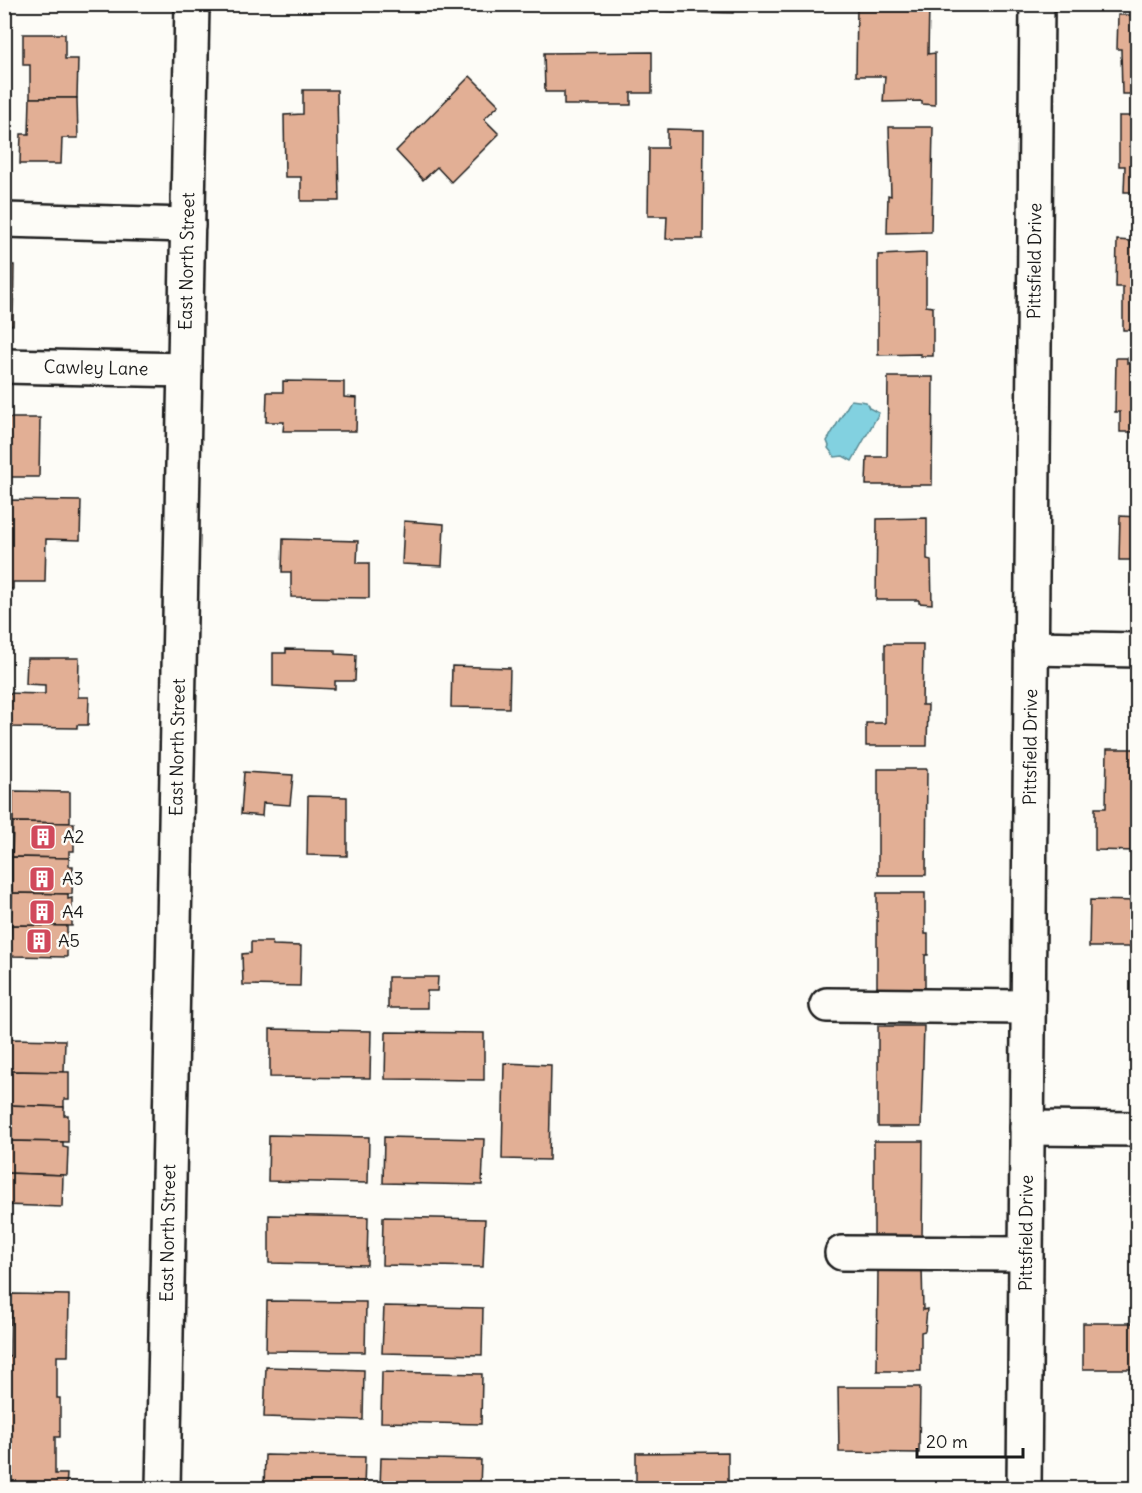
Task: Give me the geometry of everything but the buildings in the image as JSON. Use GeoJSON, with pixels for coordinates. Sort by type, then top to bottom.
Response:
{"type":"FeatureCollection","features":[{"type":"Feature","properties":{"kind":"street","name":"East North Street"},"geometry":{"type":"LineString","coordinates":[[163,1488],[192,4]]}},
{"type":"Feature","properties":{"kind":"street","name":"Pittsfield Drive"},"geometry":{"type":"LineString","coordinates":[[1024,1488],[1037,4]]}},
{"type":"Feature","properties":{"kind":"street"},"geometry":{"type":"LineString","coordinates":[[4,220],[188,225]]}},
{"type":"Feature","properties":{"kind":"street","name":"Cawley Lane"},"geometry":{"type":"LineString","coordinates":[[4,366],[185,370]]}},
{"type":"Feature","properties":{"kind":"street"},"geometry":{"type":"LineString","coordinates":[[1031,648],[1137,650]]}},
{"type":"Feature","properties":{"kind":"street"},"geometry":{"type":"LineString","coordinates":[[827,1005],[1028,1007]]}},
{"type":"Feature","properties":{"kind":"street"},"geometry":{"type":"LineString","coordinates":[[1027,1128],[1137,1129]]}},
{"type":"Feature","properties":{"kind":"street"},"geometry":{"type":"LineString","coordinates":[[842,1253],[1025,1254]]}},
{"type":"Feature","properties":{"kind":"water"},"geometry":{"type":"Polygon","coordinates":[[[851,400],[866,402],[869,408],[879,413],[852,461],[843,456],[835,457],[828,448],[827,441],[851,400]]]}},
{"type":"Feature","properties":{"kind":"place","name":"A2"},"geometry":{"type":"Point","coordinates":[43,837]}},
{"type":"Feature","properties":{"kind":"place","name":"A3"},"geometry":{"type":"Point","coordinates":[42,879]}},
{"type":"Feature","properties":{"kind":"place","name":"A4"},"geometry":{"type":"Point","coordinates":[42,912]}},
{"type":"Feature","properties":{"kind":"place","name":"A5"},"geometry":{"type":"Point","coordinates":[39,941]}}]}
